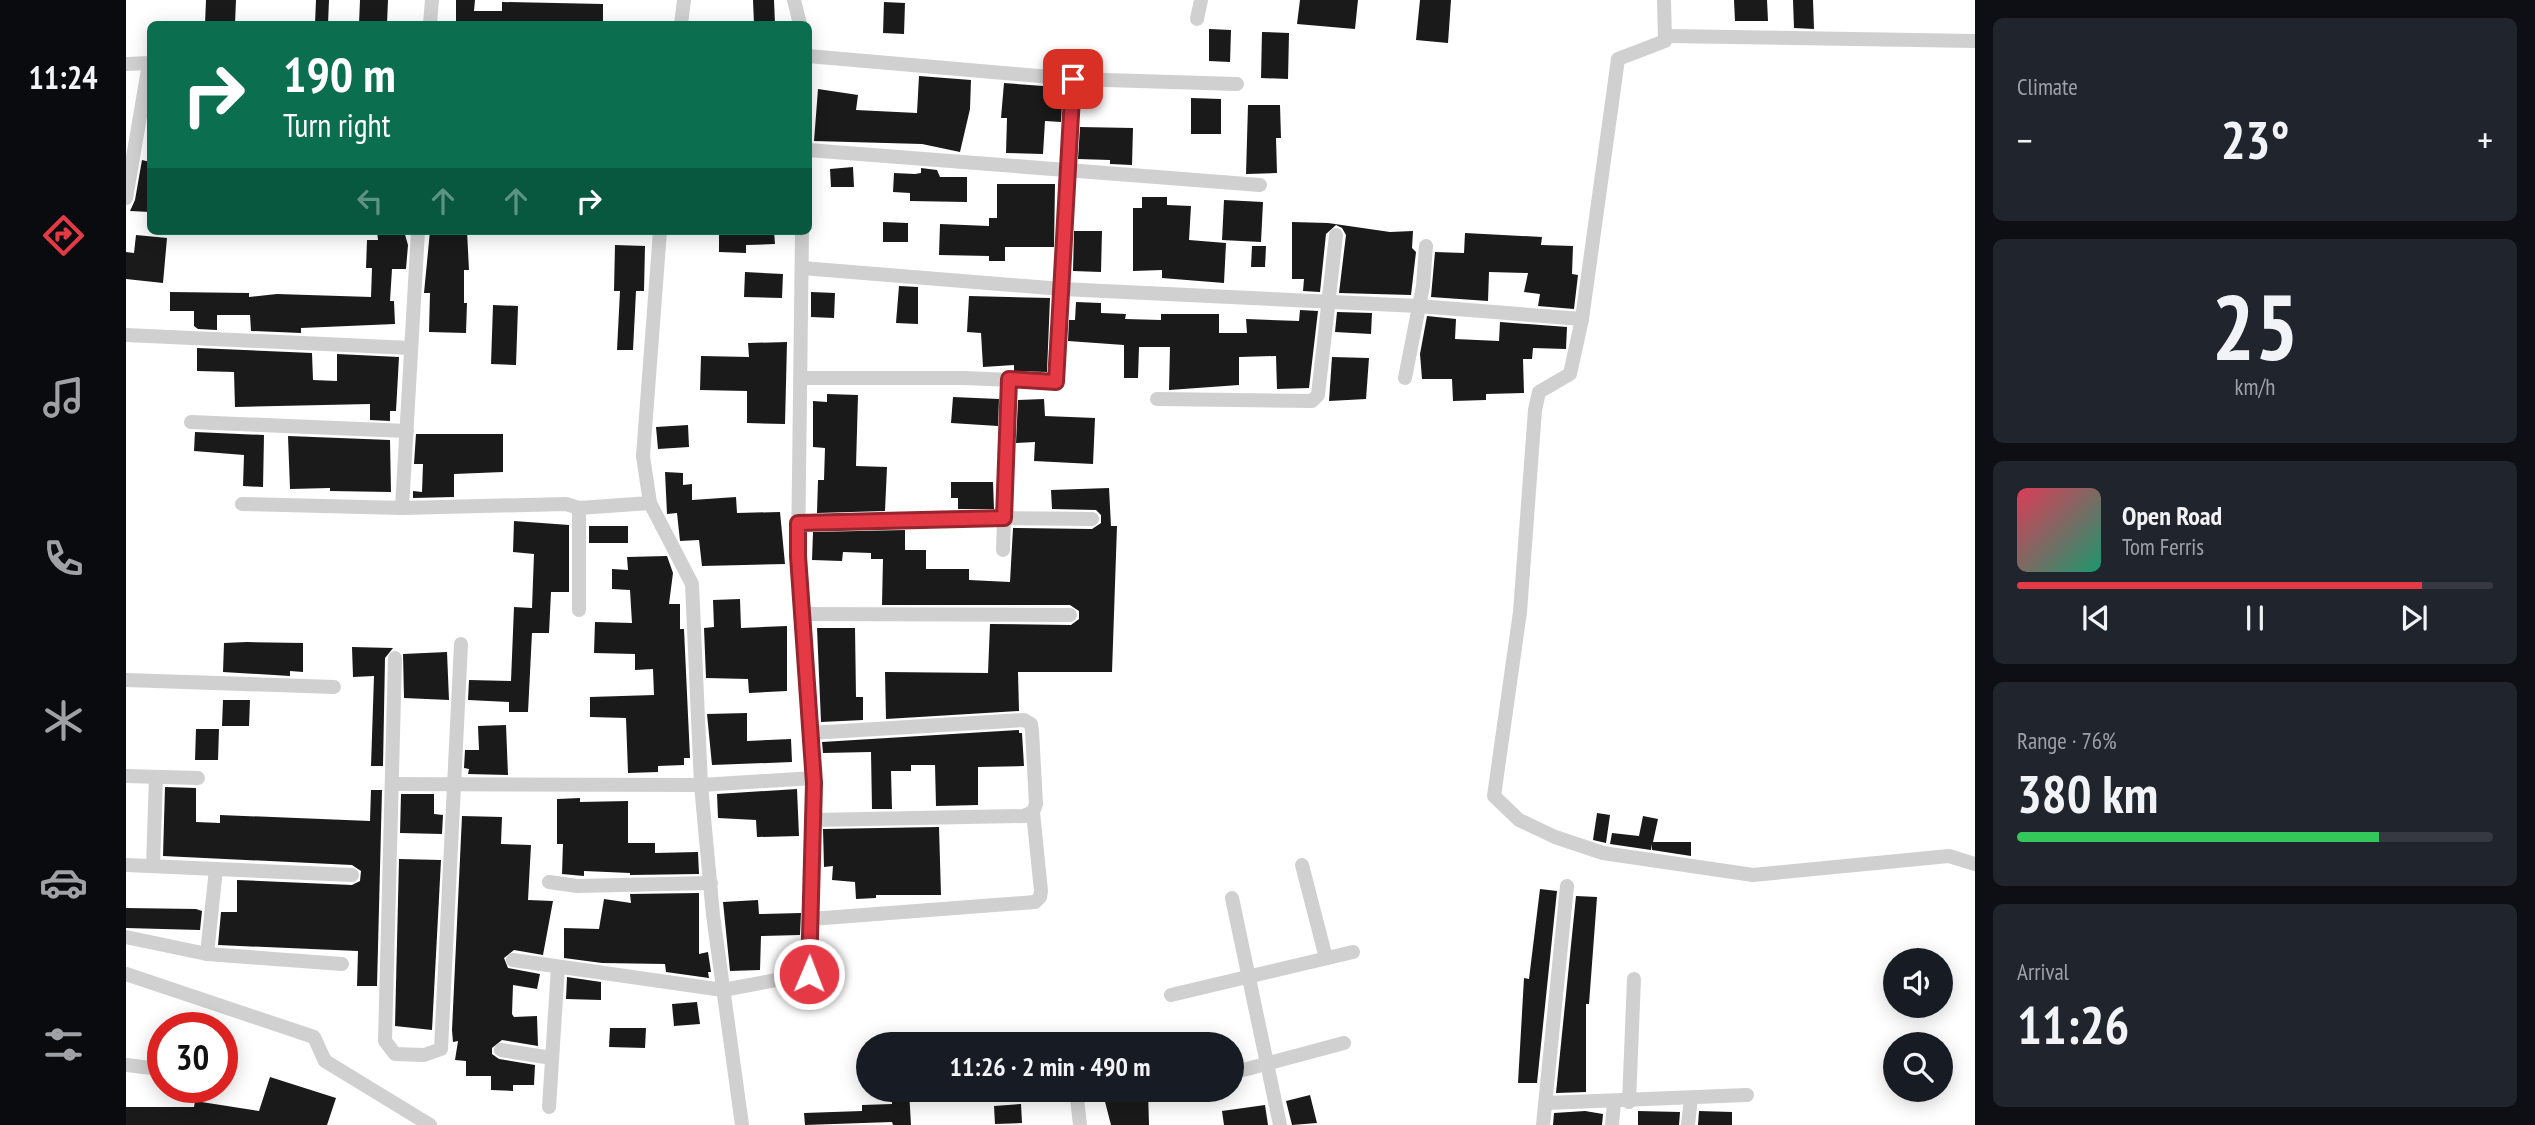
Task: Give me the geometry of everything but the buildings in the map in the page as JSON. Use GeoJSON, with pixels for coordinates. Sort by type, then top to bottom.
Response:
{"type":"FeatureCollection","features":[{"type":"Feature","properties":{"kind":"street"},"geometry":{"type":"LineString","coordinates":[[430,21],[432,0]]}},
{"type":"Feature","properties":{"kind":"street"},"geometry":{"type":"LineString","coordinates":[[681,21],[684,0]]}},
{"type":"Feature","properties":{"kind":"street"},"geometry":{"type":"LineString","coordinates":[[794,0],[799,21]]}},
{"type":"Feature","properties":{"kind":"street"},"geometry":{"type":"LineString","coordinates":[[1197,19],[1201,0]]}},
{"type":"Feature","properties":{"kind":"street"},"geometry":{"type":"LineString","coordinates":[[1664,0],[1665,41],[1618,59],[1582,319],[1570,373],[1539,392],[1535,410],[1520,612],[1494,796],[1519,820],[1555,837],[1603,853],[1681,865],[1753,875],[1950,856],[1975,864]]}},
{"type":"Feature","properties":{"kind":"street"},"geometry":{"type":"LineString","coordinates":[[1666,36],[1975,41]]}},
{"type":"Feature","properties":{"kind":"street"},"geometry":{"type":"LineString","coordinates":[[812,56],[1073,79],[1237,84]]}},
{"type":"Feature","properties":{"kind":"street"},"geometry":{"type":"LineString","coordinates":[[126,64],[147,63]]}},
{"type":"Feature","properties":{"kind":"street"},"geometry":{"type":"LineString","coordinates":[[801,379],[1009,379],[1056,382],[1073,79]]}},
{"type":"Feature","properties":{"kind":"street"},"geometry":{"type":"LineString","coordinates":[[126,198],[147,80]]}},
{"type":"Feature","properties":{"kind":"street"},"geometry":{"type":"LineString","coordinates":[[812,150],[1260,185]]}},
{"type":"Feature","properties":{"kind":"street"},"geometry":{"type":"LineString","coordinates":[[402,508],[418,235]]}},
{"type":"Feature","properties":{"kind":"street"},"geometry":{"type":"LineString","coordinates":[[660,235],[643,456],[649,503],[692,584],[701,785],[723,990],[742,1125]]}},
{"type":"Feature","properties":{"kind":"street"},"geometry":{"type":"LineString","coordinates":[[513,960],[723,990],[809,974],[814,778],[798,523],[802,235]]}},
{"type":"Feature","properties":{"kind":"street"},"geometry":{"type":"LineString","coordinates":[[1157,399],[1312,401],[1318,395],[1336,235]]}},
{"type":"Feature","properties":{"kind":"street"},"geometry":{"type":"LineString","coordinates":[[1405,378],[1426,246]]}},
{"type":"Feature","properties":{"kind":"street"},"geometry":{"type":"LineString","coordinates":[[802,268],[1062,289],[1418,306],[1582,319]]}},
{"type":"Feature","properties":{"kind":"street"},"geometry":{"type":"LineString","coordinates":[[126,335],[411,348]]}},
{"type":"Feature","properties":{"kind":"street"},"geometry":{"type":"LineString","coordinates":[[1003,550],[1009,379]]}},
{"type":"Feature","properties":{"kind":"street"},"geometry":{"type":"LineString","coordinates":[[191,422],[407,431]]}},
{"type":"Feature","properties":{"kind":"street"},"geometry":{"type":"LineString","coordinates":[[242,504],[402,508],[566,504],[579,508],[649,503]]}},
{"type":"Feature","properties":{"kind":"street"},"geometry":{"type":"LineString","coordinates":[[579,508],[579,610]]}},
{"type":"Feature","properties":{"kind":"street"},"geometry":{"type":"LineString","coordinates":[[798,523],[1004,518],[1093,519]]}},
{"type":"Feature","properties":{"kind":"street"},"geometry":{"type":"LineString","coordinates":[[802,614],[1070,615]]}},
{"type":"Feature","properties":{"kind":"street"},"geometry":{"type":"LineString","coordinates":[[395,658],[385,1041],[396,1054],[424,1055],[441,1049],[461,644]]}},
{"type":"Feature","properties":{"kind":"street"},"geometry":{"type":"LineString","coordinates":[[126,680],[334,687]]}},
{"type":"Feature","properties":{"kind":"street"},"geometry":{"type":"LineString","coordinates":[[810,733],[1024,720],[1031,724],[1036,804],[1033,812],[1041,891],[1035,902],[811,919]]}},
{"type":"Feature","properties":{"kind":"street"},"geometry":{"type":"LineString","coordinates":[[126,776],[198,778]]}},
{"type":"Feature","properties":{"kind":"street"},"geometry":{"type":"LineString","coordinates":[[153,866],[156,776]]}},
{"type":"Feature","properties":{"kind":"street"},"geometry":{"type":"LineString","coordinates":[[392,784],[701,785],[814,778]]}},
{"type":"Feature","properties":{"kind":"street"},"geometry":{"type":"LineString","coordinates":[[813,820],[1024,816],[1033,812]]}},
{"type":"Feature","properties":{"kind":"street"},"geometry":{"type":"LineString","coordinates":[[126,865],[352,875]]}},
{"type":"Feature","properties":{"kind":"street"},"geometry":{"type":"LineString","coordinates":[[1302,865],[1326,958]]}},
{"type":"Feature","properties":{"kind":"street"},"geometry":{"type":"LineString","coordinates":[[207,954],[216,869]]}},
{"type":"Feature","properties":{"kind":"street"},"geometry":{"type":"LineString","coordinates":[[549,882],[577,886],[711,883]]}},
{"type":"Feature","properties":{"kind":"street"},"geometry":{"type":"LineString","coordinates":[[1543,1125],[1567,886]]}},
{"type":"Feature","properties":{"kind":"street"},"geometry":{"type":"LineString","coordinates":[[1232,898],[1280,1125]]}},
{"type":"Feature","properties":{"kind":"street"},"geometry":{"type":"LineString","coordinates":[[126,937],[207,954],[342,964]]}},
{"type":"Feature","properties":{"kind":"street"},"geometry":{"type":"LineString","coordinates":[[1171,995],[1353,952]]}},
{"type":"Feature","properties":{"kind":"street"},"geometry":{"type":"LineString","coordinates":[[549,1107],[558,967]]}},
{"type":"Feature","properties":{"kind":"street"},"geometry":{"type":"LineString","coordinates":[[126,974],[314,1037],[325,1061],[430,1125]]}},
{"type":"Feature","properties":{"kind":"street"},"geometry":{"type":"LineString","coordinates":[[1612,1125],[1621,1102],[1634,979]]}},
{"type":"Feature","properties":{"kind":"street"},"geometry":{"type":"LineString","coordinates":[[1244,1070],[1344,1043]]}},
{"type":"Feature","properties":{"kind":"street"},"geometry":{"type":"LineString","coordinates":[[501,1050],[552,1058]]}},
{"type":"Feature","properties":{"kind":"street"},"geometry":{"type":"LineString","coordinates":[[126,1065],[147,1067]]}},
{"type":"Feature","properties":{"kind":"street"},"geometry":{"type":"LineString","coordinates":[[1546,1103],[1747,1095]]}},
{"type":"Feature","properties":{"kind":"street"},"geometry":{"type":"LineString","coordinates":[[1688,1125],[1691,1098]]}},
{"type":"Feature","properties":{"kind":"street"},"geometry":{"type":"LineString","coordinates":[[1077,1102],[1080,1125]]}},
{"type":"Feature","properties":{"kind":"route"},"geometry":{"type":"LineString","coordinates":[[809,974],[814,783],[798,523],[1004,518],[1009,379],[1056,382],[1073,79]]}}]}
